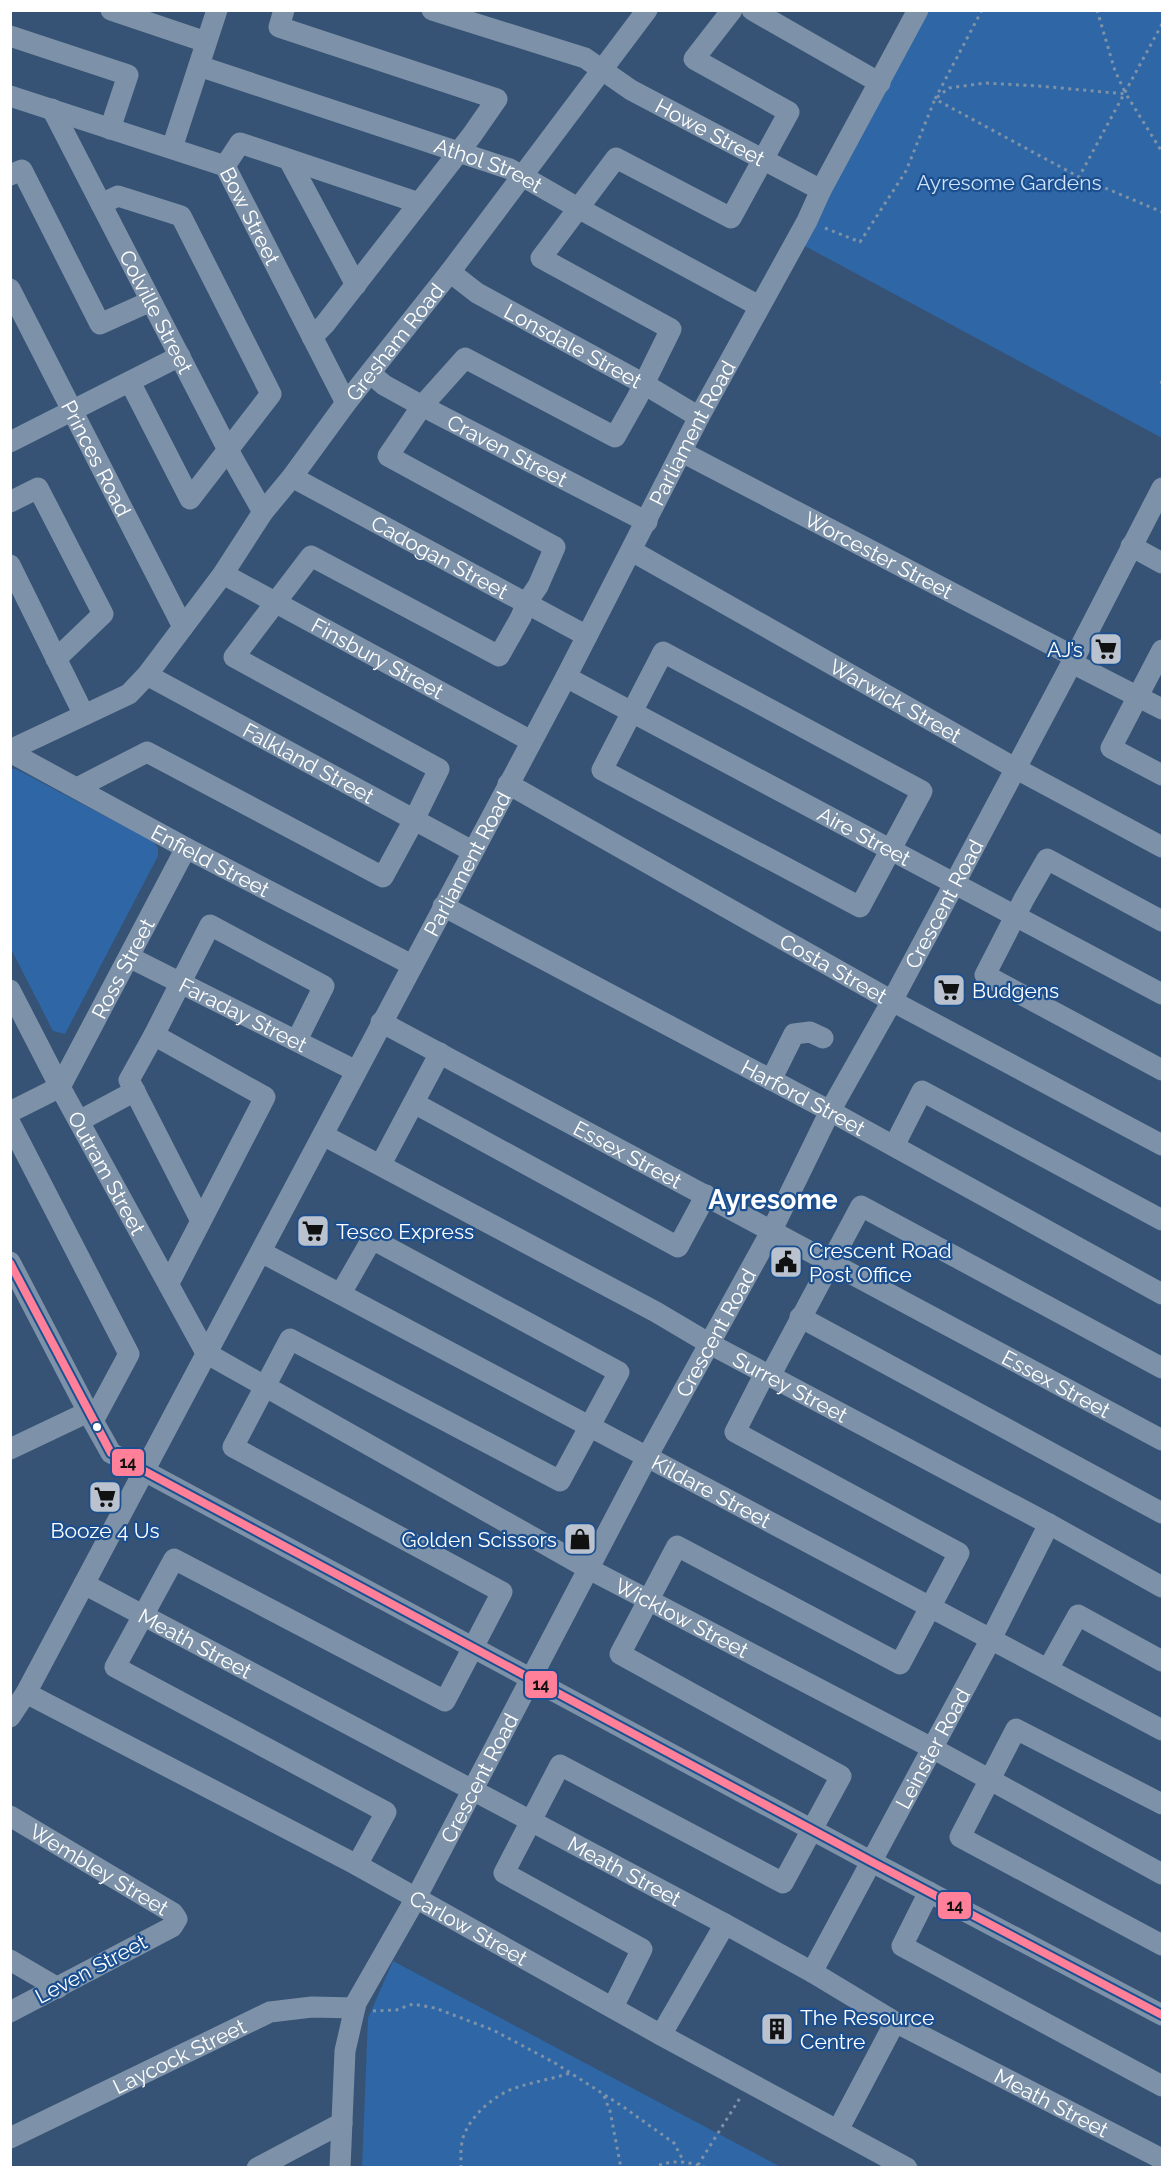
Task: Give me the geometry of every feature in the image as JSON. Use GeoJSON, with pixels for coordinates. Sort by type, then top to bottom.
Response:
{"type":"FeatureCollection","features":[{"type":"Feature","properties":{"kind":"street"},"geometry":{"type":"LineString","coordinates":[[111,10],[206,42]]}},
{"type":"Feature","properties":{"kind":"street"},"geometry":{"type":"LineString","coordinates":[[172,148],[217,10]]}},
{"type":"Feature","properties":{"kind":"street"},"geometry":{"type":"LineString","coordinates":[[284,10],[279,27],[497,99],[356,285],[312,337]]}},
{"type":"Feature","properties":{"kind":"street","name":"Howe Street"},"geometry":{"type":"LineString","coordinates":[[432,10],[585,58],[632,90],[821,190]]}},
{"type":"Feature","properties":{"kind":"street","name":"Gresham Road"},"geometry":{"type":"LineString","coordinates":[[10,751],[129,694],[147,675],[223,574],[263,512],[450,272],[647,10]]}},
{"type":"Feature","properties":{"kind":"street"},"geometry":{"type":"LineString","coordinates":[[77,788],[147,752],[383,877],[439,769],[234,657],[311,556],[499,656],[521,617],[526,602],[538,586],[555,548],[388,456],[422,406],[465,358],[615,437],[671,329],[541,258],[616,158],[731,218],[789,112],[694,59],[732,10]]}},
{"type":"Feature","properties":{"kind":"street"},"geometry":{"type":"LineString","coordinates":[[752,10],[880,83]]}},
{"type":"Feature","properties":{"kind":"street","name":"Parliament Road"},"geometry":{"type":"LineString","coordinates":[[10,1717],[26,1693],[261,1252],[566,677],[699,417],[807,221],[821,190],[918,10]]}},
{"type":"Feature","properties":{"kind":"street"},"geometry":{"type":"LineString","coordinates":[[10,36],[128,75],[110,129]]}},
{"type":"Feature","properties":{"kind":"street","name":"Athol Street"},"geometry":{"type":"LineString","coordinates":[[199,66],[458,151],[523,176],[759,306]]}},
{"type":"Feature","properties":{"kind":"street","name":"Bow Street"},"geometry":{"type":"LineString","coordinates":[[10,96],[225,165],[346,403]]}},
{"type":"Feature","properties":{"kind":"street","name":"Colville Street"},"geometry":{"type":"LineString","coordinates":[[52,109],[228,450],[263,512]]}},
{"type":"Feature","properties":{"kind":"street"},"geometry":{"type":"LineString","coordinates":[[225,165],[240,143],[419,203]]}},
{"type":"Feature","properties":{"kind":"street"},"geometry":{"type":"LineString","coordinates":[[289,160],[356,285]]}},
{"type":"Feature","properties":{"kind":"street"},"geometry":{"type":"LineString","coordinates":[[10,176],[22,170],[100,324],[151,301]]}},
{"type":"Feature","properties":{"kind":"street"},"geometry":{"type":"LineString","coordinates":[[101,204],[118,196],[181,216],[271,394],[190,499],[130,382]]}},
{"type":"Feature","properties":{"kind":"street","name":"Lonsdale Street"},"geometry":{"type":"LineString","coordinates":[[450,272],[477,293],[644,384],[699,417]]}},
{"type":"Feature","properties":{"kind":"street","name":"Princes Road"},"geometry":{"type":"LineString","coordinates":[[14,302],[183,627]]}},
{"type":"Feature","properties":{"kind":"street"},"geometry":{"type":"LineString","coordinates":[[10,442],[180,356]]}},
{"type":"Feature","properties":{"kind":"street","name":"Craven Street"},"geometry":{"type":"LineString","coordinates":[[370,373],[384,385],[422,406],[647,522]]}},
{"type":"Feature","properties":{"kind":"street","name":"Worcester Street"},"geometry":{"type":"LineString","coordinates":[[682,452],[1073,660],[1162,710]]}},
{"type":"Feature","properties":{"kind":"street","name":"Cadogan Street"},"geometry":{"type":"LineString","coordinates":[[292,477],[587,636]]}},
{"type":"Feature","properties":{"kind":"street","name":"Crescent Road"},"geometry":{"type":"LineString","coordinates":[[340,2168],[345,2051],[355,2005],[416,1898],[470,1791],[532,1678],[647,1457],[772,1230],[830,1111],[892,1001],[1162,488]]}},
{"type":"Feature","properties":{"kind":"street"},"geometry":{"type":"LineString","coordinates":[[10,502],[38,489],[103,614],[57,659]]}},
{"type":"Feature","properties":{"kind":"street"},"geometry":{"type":"LineString","coordinates":[[1131,546],[1162,563]]}},
{"type":"Feature","properties":{"kind":"street","name":"Warwick Street"},"geometry":{"type":"LineString","coordinates":[[632,551],[1015,768],[1162,847]]}},
{"type":"Feature","properties":{"kind":"street","name":"Finsbury Street"},"geometry":{"type":"LineString","coordinates":[[223,574],[531,741]]}},
{"type":"Feature","properties":{"kind":"street"},"geometry":{"type":"LineString","coordinates":[[13,577],[84,715]]}},
{"type":"Feature","properties":{"kind":"street"},"geometry":{"type":"LineString","coordinates":[[1162,650],[1111,748],[1162,775]]}},
{"type":"Feature","properties":{"kind":"street"},"geometry":{"type":"LineString","coordinates":[[663,652],[922,791],[891,850],[861,907],[602,770],[663,652]]}},
{"type":"Feature","properties":{"kind":"street","name":"Falkland Street"},"geometry":{"type":"LineString","coordinates":[[147,675],[472,851]]}},
{"type":"Feature","properties":{"kind":"street","name":"Aire Street"},"geometry":{"type":"LineString","coordinates":[[566,677],[1162,994]]}},
{"type":"Feature","properties":{"kind":"street","name":"Enfield Street"},"geometry":{"type":"LineString","coordinates":[[10,751],[186,848],[412,965]]}},
{"type":"Feature","properties":{"kind":"street","name":"Costa Street"},"geometry":{"type":"LineString","coordinates":[[508,784],[892,1001],[1162,1145]]}},
{"type":"Feature","properties":{"kind":"street","name":"Ross Street"},"geometry":{"type":"LineString","coordinates":[[60,1087],[186,848]]}},
{"type":"Feature","properties":{"kind":"street"},"geometry":{"type":"LineString","coordinates":[[1162,921],[1047,859],[986,975],[1162,1070]]}},
{"type":"Feature","properties":{"kind":"street","name":"Harford Street"},"geometry":{"type":"LineString","coordinates":[[443,906],[830,1111],[1162,1294]]}},
{"type":"Feature","properties":{"kind":"street"},"geometry":{"type":"LineString","coordinates":[[201,1221],[129,1080],[210,925],[324,986],[297,1040]]}},
{"type":"Feature","properties":{"kind":"street","name":"Faraday Street"},"geometry":{"type":"LineString","coordinates":[[129,957],[356,1071]]}},
{"type":"Feature","properties":{"kind":"street","name":"Outram Street"},"geometry":{"type":"LineString","coordinates":[[10,990],[60,1087],[206,1353]]}},
{"type":"Feature","properties":{"kind":"street","name":"Essex Street"},"geometry":{"type":"LineString","coordinates":[[381,1022],[1162,1440]]}},
{"type":"Feature","properties":{"kind":"street"},"geometry":{"type":"LineString","coordinates":[[771,1080],[794,1035],[810,1032],[823,1038]]}},
{"type":"Feature","properties":{"kind":"street"},"geometry":{"type":"LineString","coordinates":[[154,1035],[265,1097],[169,1283]]}},
{"type":"Feature","properties":{"kind":"street"},"geometry":{"type":"LineString","coordinates":[[381,1164],[440,1053]]}},
{"type":"Feature","properties":{"kind":"street"},"geometry":{"type":"LineString","coordinates":[[10,1112],[60,1087]]}},
{"type":"Feature","properties":{"kind":"street"},"geometry":{"type":"LineString","coordinates":[[79,1121],[135,1091]]}},
{"type":"Feature","properties":{"kind":"street"},"geometry":{"type":"LineString","coordinates":[[894,1146],[922,1091],[1162,1220]]}},
{"type":"Feature","properties":{"kind":"street"},"geometry":{"type":"LineString","coordinates":[[414,1103],[678,1247],[706,1195]]}},
{"type":"Feature","properties":{"kind":"street"},"geometry":{"type":"LineString","coordinates":[[10,1123],[129,1354],[91,1417],[10,1449]]}},
{"type":"Feature","properties":{"kind":"street","name":"Surrey Street"},"geometry":{"type":"LineString","coordinates":[[323,1135],[656,1312],[710,1344],[1162,1587]]}},
{"type":"Feature","properties":{"kind":"street"},"geometry":{"type":"LineString","coordinates":[[613,2007],[642,1949],[504,1873],[560,1765],[783,1883],[841,1776],[620,1654],[677,1546],[900,1664],[959,1553],[735,1432],[861,1206],[1162,1368]]}},
{"type":"Feature","properties":{"kind":"street"},"geometry":{"type":"LineString","coordinates":[[341,1293],[372,1239],[619,1372],[560,1481],[290,1339],[264,1386],[233,1447],[502,1592],[445,1701],[174,1559],[116,1667],[386,1812],[357,1865]]}},
{"type":"Feature","properties":{"kind":"street","name":"Kildare Street"},"geometry":{"type":"LineString","coordinates":[[261,1252],[1162,1730]]}},
{"type":"Feature","properties":{"kind":"street"},"geometry":{"type":"LineString","coordinates":[[10,1262],[111,1453],[812,1830],[1162,2015]]}},
{"type":"Feature","properties":{"kind":"street"},"geometry":{"type":"LineString","coordinates":[[800,1317],[1162,1512]]}},
{"type":"Feature","properties":{"kind":"street","name":"Wicklow Street"},"geometry":{"type":"LineString","coordinates":[[206,1353],[589,1569],[932,1748],[1162,1874]]}},
{"type":"Feature","properties":{"kind":"street","name":"Leinster Road"},"geometry":{"type":"LineString","coordinates":[[812,1972],[992,1639],[1048,1524]]}},
{"type":"Feature","properties":{"kind":"street","name":"Meath Street"},"geometry":{"type":"LineString","coordinates":[[84,1584],[470,1791],[725,1924],[812,1972],[895,2022],[1162,2159]]}},
{"type":"Feature","properties":{"kind":"street"},"geometry":{"type":"LineString","coordinates":[[1048,1669],[1078,1616],[1162,1661]]}},
{"type":"Feature","properties":{"kind":"street","name":"Carlow Street"},"geometry":{"type":"LineString","coordinates":[[26,1693],[357,1865],[661,2035],[750,2081],[907,2168]]}},
{"type":"Feature","properties":{"kind":"street"},"geometry":{"type":"LineString","coordinates":[[1162,1804],[1016,1729],[960,1837],[1162,1945]]}},
{"type":"Feature","properties":{"kind":"street","name":"Wembley Street"},"geometry":{"type":"LineString","coordinates":[[10,1816],[173,1913],[177,1919],[172,1927]]}},
{"type":"Feature","properties":{"kind":"street"},"geometry":{"type":"LineString","coordinates":[[929,1892],[902,1946],[1162,2086]]}},
{"type":"Feature","properties":{"kind":"street"},"geometry":{"type":"LineString","coordinates":[[661,2035],[725,1924]]}},
{"type":"Feature","properties":{"kind":"street","name":"Leven Street"},"geometry":{"type":"LineString","coordinates":[[10,2012],[172,1927]]}},
{"type":"Feature","properties":{"kind":"street"},"geometry":{"type":"LineString","coordinates":[[10,1960],[58,1988]]}},
{"type":"Feature","properties":{"kind":"street","name":"Laycock Street"},"geometry":{"type":"LineString","coordinates":[[10,2138],[270,2012],[355,2005]]}},
{"type":"Feature","properties":{"kind":"street"},"geometry":{"type":"LineString","coordinates":[[838,2130],[895,2022]]}},
{"type":"Feature","properties":{"kind":"street"},"geometry":{"type":"LineString","coordinates":[[257,2168],[342,2123]]}},
{"type":"Feature","properties":{"kind":"path"},"geometry":{"type":"LineString","coordinates":[[807,221],[860,242],[906,171],[935,99],[982,10]]}},
{"type":"Feature","properties":{"kind":"path"},"geometry":{"type":"LineString","coordinates":[[1097,10],[1115,71],[1125,94],[1162,152]]}},
{"type":"Feature","properties":{"kind":"path"},"geometry":{"type":"LineString","coordinates":[[1079,177],[1162,24]]}},
{"type":"Feature","properties":{"kind":"path"},"geometry":{"type":"LineString","coordinates":[[935,99],[949,88],[985,83],[1125,94]]}},
{"type":"Feature","properties":{"kind":"path"},"geometry":{"type":"LineString","coordinates":[[935,99],[1079,177],[1162,212]]}},
{"type":"Feature","properties":{"kind":"path"},"geometry":{"type":"LineString","coordinates":[[1162,381],[1160,387],[1162,388]]}},
{"type":"Feature","properties":{"kind":"path"},"geometry":{"type":"LineString","coordinates":[[355,2005],[375,2013],[414,2004],[435,2008],[493,2030],[570,2073],[674,2143],[684,2162]]}},
{"type":"Feature","properties":{"kind":"path"},"geometry":{"type":"LineString","coordinates":[[461,2168],[461,2146],[465,2133],[480,2111],[496,2097],[515,2088],[570,2073]]}},
{"type":"Feature","properties":{"kind":"path"},"geometry":{"type":"LineString","coordinates":[[698,2165],[750,2081]]}},
{"type":"Feature","properties":{"kind":"path"},"geometry":{"type":"LineString","coordinates":[[603,2095],[609,2111],[621,2168]]}},
{"type":"Feature","properties":{"kind":"path"},"geometry":{"type":"LineString","coordinates":[[652,2168],[667,2161],[684,2162],[707,2168]]}},
{"type":"Feature","properties":{"kind":"green space","name":"Ayresome Gardens"},"geometry":{"type":"Polygon","coordinates":[[[926,11],[1162,11],[1162,438],[801,244],[926,11]]]}},
{"type":"Feature","properties":{"kind":"green space"},"geometry":{"type":"Polygon","coordinates":[[[11,769],[16,769],[154,842],[158,848],[158,856],[65,1034],[53,1031],[11,949],[11,769]]]}},
{"type":"Feature","properties":{"kind":"green space"},"geometry":{"type":"Polygon","coordinates":[[[393,1961],[781,2167],[362,2167],[368,2018],[393,1961]]]}},
{"type":"Feature","properties":{"kind":"transit line","name":"14"},"geometry":{"type":"LineString","coordinates":[[10,1263],[111,1453],[872,1862],[1162,2015]]}},
{"type":"Feature","properties":{"kind":"place","name":"AJ’s"},"geometry":{"type":"Point","coordinates":[1106,649]}},
{"type":"Feature","properties":{"kind":"place","name":"Budgens"},"geometry":{"type":"Point","coordinates":[949,990]}},
{"type":"Feature","properties":{"kind":"place","name":"Tesco Express"},"geometry":{"type":"Point","coordinates":[313,1231]}},
{"type":"Feature","properties":{"kind":"place","name":"Crescent Road Post Office"},"geometry":{"type":"Point","coordinates":[786,1262]}},
{"type":"Feature","properties":{"kind":"place","name":"Booze 4 Us"},"geometry":{"type":"Point","coordinates":[105,1497]}},
{"type":"Feature","properties":{"kind":"place","name":"Golden Scissors"},"geometry":{"type":"Point","coordinates":[580,1539]}},
{"type":"Feature","properties":{"kind":"place","name":"The Resource Centre"},"geometry":{"type":"Point","coordinates":[777,2029]}},
{"type":"Feature","properties":{"kind":"district","name":"Ayresome"},"geometry":{"type":"Point","coordinates":[773,1199]}}]}
